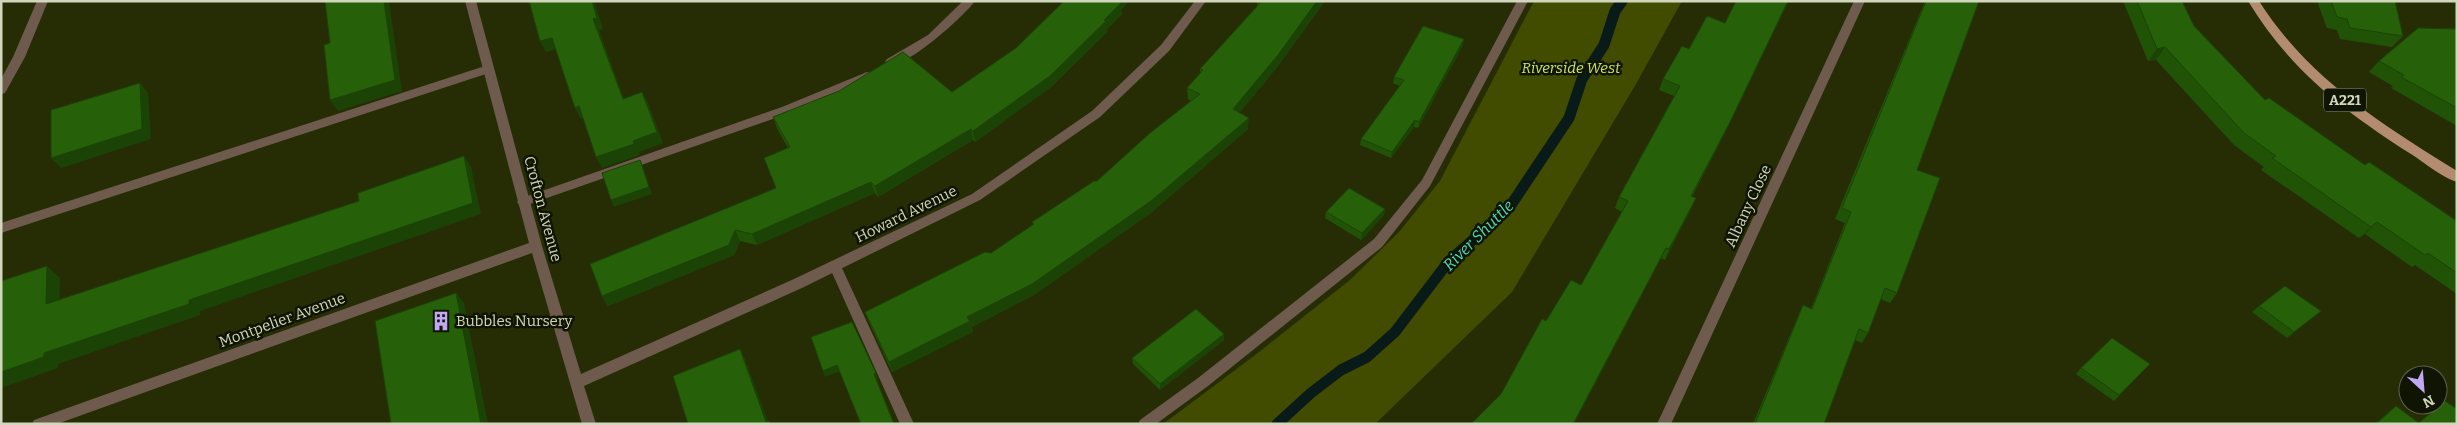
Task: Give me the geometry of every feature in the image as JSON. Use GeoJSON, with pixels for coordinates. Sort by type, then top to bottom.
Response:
{"type":"FeatureCollection","features":[{"type":"Feature","properties":{"kind":"main road","name":"A221"},"geometry":{"type":"LineString","coordinates":[[2253,1],[2260,15],[2291,54],[2333,91],[2391,136],[2457,177]]}},
{"type":"Feature","properties":{"kind":"street"},"geometry":{"type":"LineString","coordinates":[[1,90],[19,57],[43,1]]}},
{"type":"Feature","properties":{"kind":"street","name":"Crofton Avenue"},"geometry":{"type":"LineString","coordinates":[[470,1],[536,246],[588,424]]}},
{"type":"Feature","properties":{"kind":"street"},"geometry":{"type":"LineString","coordinates":[[524,202],[786,110],[872,74],[932,38],[970,1]]}},
{"type":"Feature","properties":{"kind":"street","name":"Howard Avenue"},"geometry":{"type":"LineString","coordinates":[[576,383],[836,266],[976,197],[1096,114],[1166,48],[1201,1]]}},
{"type":"Feature","properties":{"kind":"street"},"geometry":{"type":"LineString","coordinates":[[1145,424],[1203,382],[1378,243],[1426,183],[1523,1]]}},
{"type":"Feature","properties":{"kind":"street","name":"Albany Close"},"geometry":{"type":"LineString","coordinates":[[1664,424],[1860,1]]}},
{"type":"Feature","properties":{"kind":"street"},"geometry":{"type":"LineString","coordinates":[[1,228],[488,69]]}},
{"type":"Feature","properties":{"kind":"street","name":"Montpelier Avenue"},"geometry":{"type":"LineString","coordinates":[[39,424],[536,246]]}},
{"type":"Feature","properties":{"kind":"street"},"geometry":{"type":"LineString","coordinates":[[836,266],[908,424]]}},
{"type":"Feature","properties":{"kind":"green space","name":"Riverside West"},"geometry":{"type":"Polygon","coordinates":[[[1534,1],[1682,1],[1636,84],[1512,292],[1375,424],[1163,424],[1254,356],[1350,280],[1400,231],[1440,181],[1534,1]]]}},
{"type":"Feature","properties":{"kind":"building"},"geometry":{"type":"Polygon","coordinates":[[[325,1],[384,1],[395,80],[330,100],[324,45],[330,43],[325,1]]]}},
{"type":"Feature","properties":{"kind":"building"},"geometry":{"type":"Polygon","coordinates":[[[529,1],[592,1],[597,18],[593,19],[623,99],[642,92],[657,132],[633,141],[634,144],[596,157],[579,106],[575,108],[552,38],[540,41],[529,1]]]}},
{"type":"Feature","properties":{"kind":"building"},"geometry":{"type":"Polygon","coordinates":[[[1064,1],[1118,1],[1121,3],[1104,20],[1106,21],[1050,76],[973,131],[971,129],[875,186],[871,182],[752,234],[735,230],[729,245],[602,296],[590,264],[776,188],[764,158],[790,147],[773,117],[839,91],[903,52],[952,92],[1016,48],[1064,1]]]}},
{"type":"Feature","properties":{"kind":"building"},"geometry":{"type":"Polygon","coordinates":[[[1262,1],[1317,1],[1278,55],[1233,109],[1249,118],[1151,201],[1032,284],[967,317],[970,321],[889,362],[865,312],[985,252],[991,253],[1034,224],[1032,222],[1094,181],[1097,181],[1150,133],[1200,94],[1187,88],[1203,70],[1200,69],[1262,1]]]}},
{"type":"Feature","properties":{"kind":"building"},"geometry":{"type":"Polygon","coordinates":[[[1736,1],[1788,1],[1730,122],[1691,196],[1696,198],[1669,249],[1666,248],[1573,424],[1471,424],[1501,394],[1542,319],[1546,321],[1571,280],[1581,285],[1628,201],[1619,197],[1680,86],[1663,79],[1682,46],[1689,49],[1707,16],[1725,23],[1736,1]]]}},
{"type":"Feature","properties":{"kind":"building"},"geometry":{"type":"Polygon","coordinates":[[[1926,1],[1979,1],[1917,170],[1940,178],[1897,293],[1885,288],[1868,333],[1859,329],[1824,424],[1755,424],[1803,305],[1812,309],[1851,212],[1842,208],[1926,1]]]}},
{"type":"Feature","properties":{"kind":"building"},"geometry":{"type":"Polygon","coordinates":[[[2137,1],[2182,1],[2194,26],[2265,100],[2269,98],[2365,165],[2369,162],[2457,221],[2457,273],[2428,253],[2425,255],[2377,222],[2371,227],[2272,158],[2276,156],[2244,133],[2165,47],[2157,49],[2137,1]]]}},
{"type":"Feature","properties":{"kind":"building"},"geometry":{"type":"Polygon","coordinates":[[[2331,1],[2395,1],[2403,36],[2350,28],[2347,19],[2337,17],[2331,1]]]}},
{"type":"Feature","properties":{"kind":"building"},"geometry":{"type":"Polygon","coordinates":[[[1423,26],[1464,39],[1419,122],[1415,120],[1392,152],[1361,139],[1404,80],[1394,77],[1423,26]]]}},
{"type":"Feature","properties":{"kind":"building"},"geometry":{"type":"Polygon","coordinates":[[[2418,28],[2457,29],[2457,108],[2401,77],[2404,75],[2379,61],[2418,28]]]}},
{"type":"Feature","properties":{"kind":"building"},"geometry":{"type":"Polygon","coordinates":[[[140,83],[142,129],[51,158],[51,110],[140,83]]]}},
{"type":"Feature","properties":{"kind":"building"},"geometry":{"type":"Polygon","coordinates":[[[464,156],[473,203],[189,300],[189,304],[44,353],[44,357],[1,372],[1,281],[47,266],[46,304],[359,201],[358,193],[464,156]]]}},
{"type":"Feature","properties":{"kind":"building"},"geometry":{"type":"Polygon","coordinates":[[[640,160],[649,187],[611,200],[602,173],[640,160]]]}},
{"type":"Feature","properties":{"kind":"building"},"geometry":{"type":"Polygon","coordinates":[[[1349,188],[1385,209],[1362,233],[1326,212],[1349,188]]]}},
{"type":"Feature","properties":{"kind":"building"},"geometry":{"type":"Polygon","coordinates":[[[2285,286],[2321,311],[2294,332],[2259,306],[2285,286]]]}},
{"type":"Feature","properties":{"kind":"building"},"geometry":{"type":"Polygon","coordinates":[[[456,293],[481,424],[391,424],[375,321],[456,293]]]}},
{"type":"Feature","properties":{"kind":"building"},"geometry":{"type":"Polygon","coordinates":[[[1196,309],[1224,334],[1160,384],[1132,358],[1196,309]]]}},
{"type":"Feature","properties":{"kind":"building"},"geometry":{"type":"Polygon","coordinates":[[[852,322],[876,373],[874,374],[894,424],[861,424],[837,365],[823,371],[811,337],[852,322]]]}},
{"type":"Feature","properties":{"kind":"building"},"geometry":{"type":"Polygon","coordinates":[[[2112,338],[2150,364],[2119,395],[2081,368],[2112,338]]]}},
{"type":"Feature","properties":{"kind":"building"},"geometry":{"type":"Polygon","coordinates":[[[740,349],[766,422],[769,421],[770,424],[688,424],[673,376],[740,349]]]}},
{"type":"Feature","properties":{"kind":"building"},"geometry":{"type":"Polygon","coordinates":[[[2448,403],[2457,409],[2457,424],[2376,424],[2396,406],[2398,407],[2398,415],[2408,415],[2419,423],[2428,415],[2448,415],[2448,403]]]}},
{"type":"Feature","properties":{"kind":"waterway","name":"River Shuttle"},"geometry":{"type":"LineString","coordinates":[[1277,424],[1311,393],[1341,370],[1367,357],[1395,332],[1449,261],[1509,208],[1569,118],[1582,79],[1604,45],[1615,11],[1622,1]]}},
{"type":"Feature","properties":{"kind":"place","name":"Bubbles Nursery"},"geometry":{"type":"Point","coordinates":[441,321]}}]}
